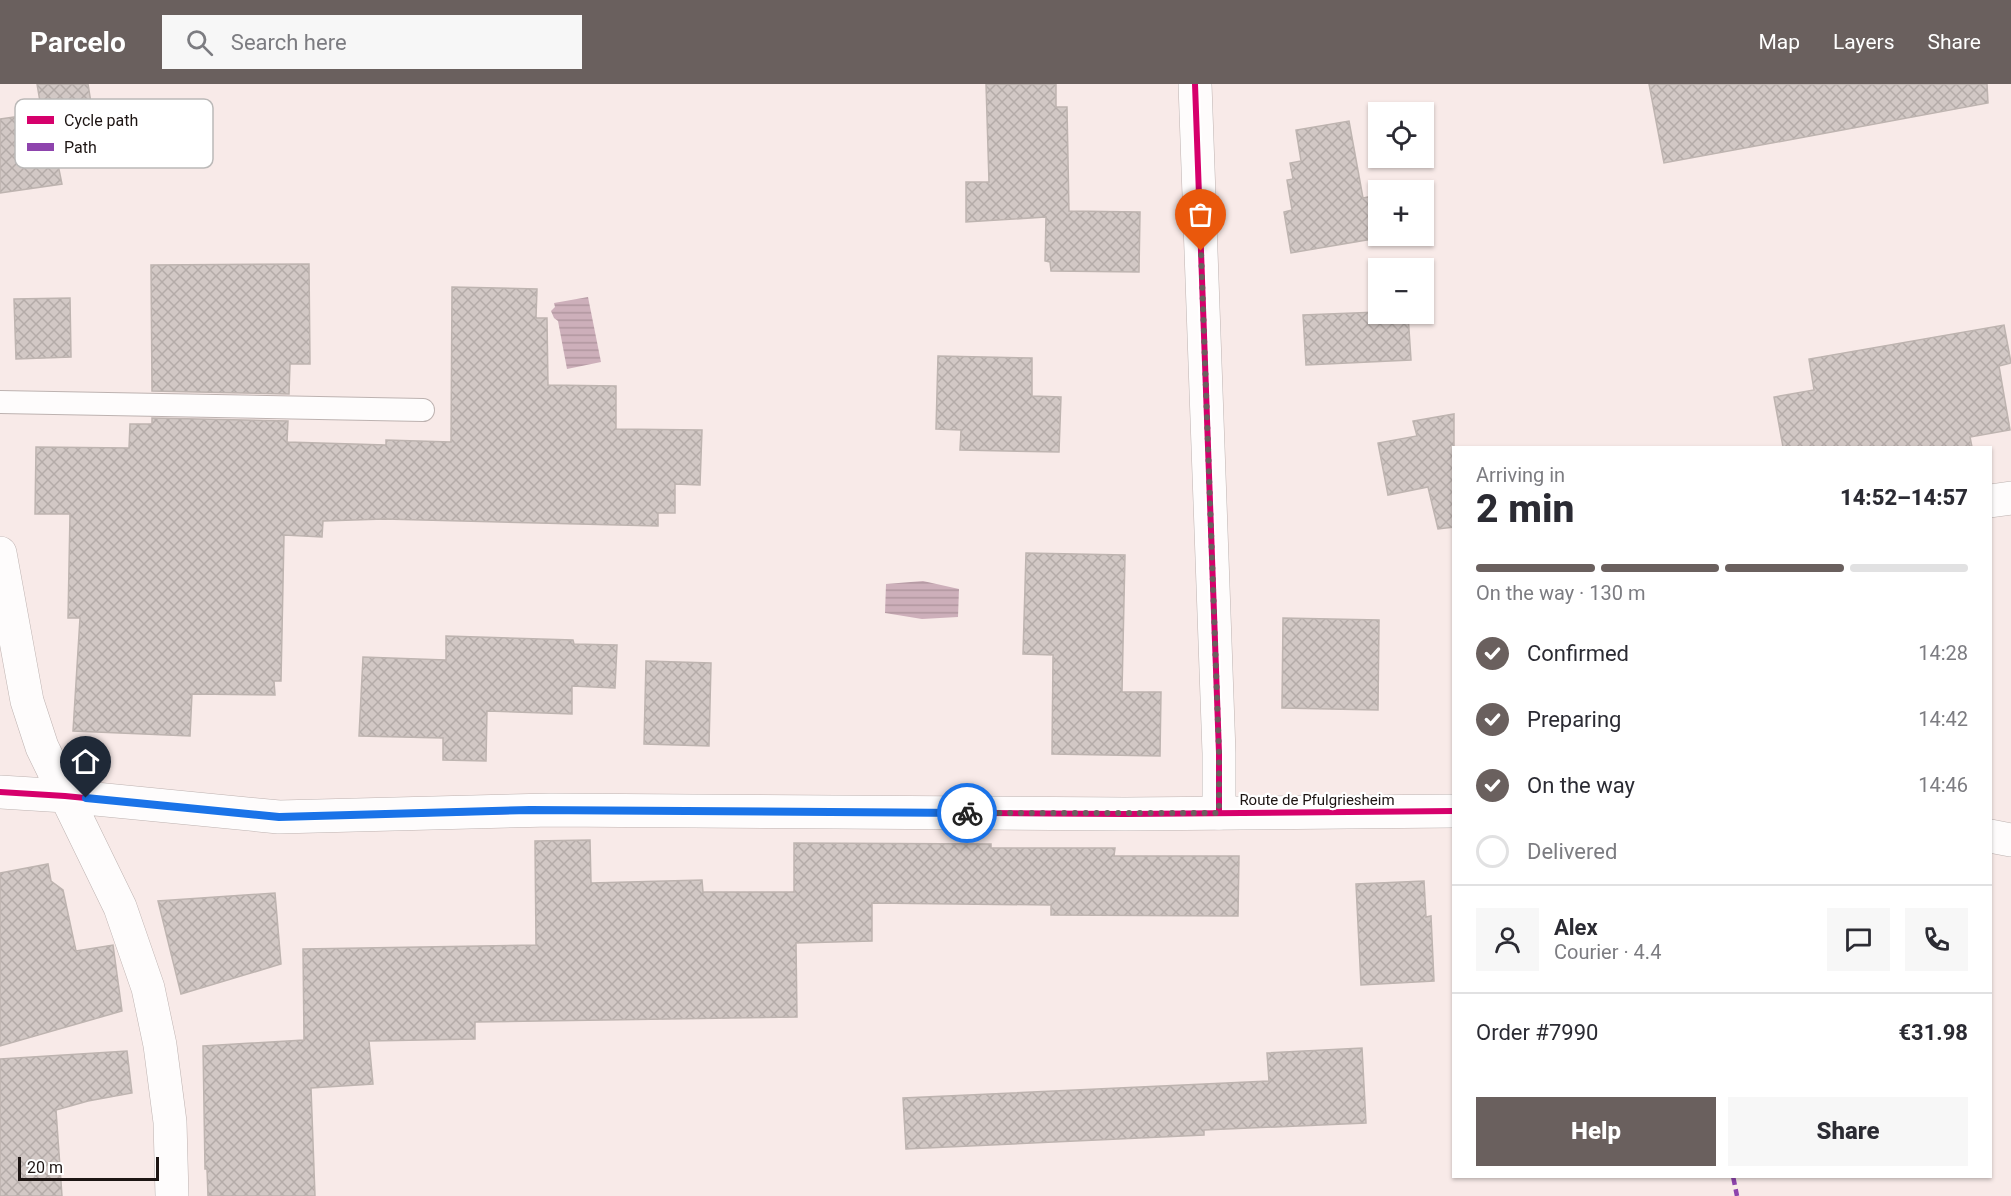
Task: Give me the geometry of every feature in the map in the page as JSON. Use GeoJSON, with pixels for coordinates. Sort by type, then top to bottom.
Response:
{"type":"FeatureCollection","features":[{"type":"Feature","properties":{"kind":"street"},"geometry":{"type":"LineString","coordinates":[[1195,84],[1219,753],[1219,813]]}},
{"type":"Feature","properties":{"kind":"street"},"geometry":{"type":"LineString","coordinates":[[1992,501],[2011,498]]}},
{"type":"Feature","properties":{"kind":"street"},"geometry":{"type":"LineString","coordinates":[[0,554],[27,701],[42,747],[120,907],[148,988],[160,1045],[170,1122],[172,1196]]}},
{"type":"Feature","properties":{"kind":"street","name":"Route de Pfulgriesheim"},"geometry":{"type":"LineString","coordinates":[[0,792],[65,796],[279,817],[530,810],[1219,813],[1452,811]]}},
{"type":"Feature","properties":{"kind":"street"},"geometry":{"type":"LineString","coordinates":[[1992,836],[2011,840]]}},
{"type":"Feature","properties":{"kind":"lane"},"geometry":{"type":"LineString","coordinates":[[0,402],[423,410]]}},
{"type":"Feature","properties":{"kind":"shaded area"},"geometry":{"type":"Polygon","coordinates":[[[588,297],[601,362],[567,369],[558,321],[551,311],[555,307],[554,303],[588,297]]]}},
{"type":"Feature","properties":{"kind":"shaded area"},"geometry":{"type":"Polygon","coordinates":[[[923,581],[959,589],[958,617],[922,619],[885,613],[886,584],[923,581]]]}},
{"type":"Feature","properties":{"kind":"building"},"geometry":{"type":"Polygon","coordinates":[[[37,84],[88,84],[90,99],[40,99],[37,84]]]}},
{"type":"Feature","properties":{"kind":"building"},"geometry":{"type":"Polygon","coordinates":[[[986,84],[1056,84],[1056,107],[1067,107],[1069,211],[1140,212],[1139,272],[1051,271],[1050,262],[1045,261],[1046,217],[966,222],[966,182],[989,182],[986,84]]]}},
{"type":"Feature","properties":{"kind":"building"},"geometry":{"type":"Polygon","coordinates":[[[1649,84],[1987,84],[1988,103],[1664,163],[1649,84]]]}},
{"type":"Feature","properties":{"kind":"building"},"geometry":{"type":"Polygon","coordinates":[[[15,117],[15,168],[59,168],[62,184],[0,193],[0,119],[15,117]]]}},
{"type":"Feature","properties":{"kind":"building"},"geometry":{"type":"Polygon","coordinates":[[[1349,121],[1363,198],[1368,197],[1368,240],[1291,253],[1284,212],[1292,210],[1287,180],[1293,179],[1290,163],[1301,161],[1296,130],[1349,121]]]}},
{"type":"Feature","properties":{"kind":"building"},"geometry":{"type":"Polygon","coordinates":[[[309,264],[310,364],[290,364],[289,394],[152,391],[151,265],[309,264]]]}},
{"type":"Feature","properties":{"kind":"building"},"geometry":{"type":"Polygon","coordinates":[[[452,287],[537,289],[536,318],[547,318],[548,385],[616,386],[616,429],[702,430],[700,485],[675,484],[675,513],[658,513],[658,526],[384,519],[323,521],[322,537],[284,535],[281,681],[274,681],[275,695],[192,694],[190,736],[73,731],[80,618],[68,618],[70,514],[35,514],[36,447],[129,448],[130,424],[152,424],[152,418],[288,421],[287,442],[386,445],[386,440],[451,442],[452,287]]]}},
{"type":"Feature","properties":{"kind":"building"},"geometry":{"type":"Polygon","coordinates":[[[70,298],[71,357],[16,359],[14,299],[70,298]]]}},
{"type":"Feature","properties":{"kind":"building"},"geometry":{"type":"Polygon","coordinates":[[[1368,312],[1368,324],[1409,324],[1411,360],[1306,365],[1303,315],[1368,312]]]}},
{"type":"Feature","properties":{"kind":"building"},"geometry":{"type":"Polygon","coordinates":[[[2004,325],[2011,363],[1999,366],[2010,430],[1970,437],[1972,446],[1783,446],[1774,397],[1814,390],[1809,359],[2004,325]]]}},
{"type":"Feature","properties":{"kind":"building"},"geometry":{"type":"Polygon","coordinates":[[[938,356],[1032,358],[1032,396],[1061,397],[1059,452],[960,450],[961,430],[936,429],[938,356]]]}},
{"type":"Feature","properties":{"kind":"building"},"geometry":{"type":"Polygon","coordinates":[[[1454,414],[1452,527],[1438,529],[1428,487],[1388,495],[1378,443],[1417,436],[1413,421],[1454,414]]]}},
{"type":"Feature","properties":{"kind":"building"},"geometry":{"type":"Polygon","coordinates":[[[1026,553],[1125,555],[1122,692],[1161,692],[1160,756],[1052,754],[1053,655],[1023,654],[1026,553]]]}},
{"type":"Feature","properties":{"kind":"building"},"geometry":{"type":"Polygon","coordinates":[[[1283,618],[1379,620],[1378,710],[1282,708],[1283,618]]]}},
{"type":"Feature","properties":{"kind":"building"},"geometry":{"type":"Polygon","coordinates":[[[446,636],[573,640],[574,644],[617,645],[615,688],[572,686],[572,714],[487,711],[486,761],[443,760],[443,738],[359,736],[363,657],[446,660],[446,636]]]}},
{"type":"Feature","properties":{"kind":"building"},"geometry":{"type":"Polygon","coordinates":[[[646,661],[711,663],[709,746],[644,744],[646,661]]]}},
{"type":"Feature","properties":{"kind":"building"},"geometry":{"type":"Polygon","coordinates":[[[590,840],[591,883],[702,880],[703,892],[794,892],[794,843],[991,844],[991,848],[1115,848],[1114,856],[1239,856],[1238,916],[1051,915],[1051,905],[872,903],[872,941],[796,943],[797,1017],[475,1022],[475,1039],[369,1041],[373,1084],[311,1088],[315,1196],[208,1196],[207,1169],[205,1169],[203,1046],[304,1040],[303,949],[536,945],[535,841],[590,840]]]}},
{"type":"Feature","properties":{"kind":"building"},"geometry":{"type":"Polygon","coordinates":[[[48,864],[51,881],[63,890],[76,951],[113,945],[122,1011],[0,1046],[0,873],[48,864]]]}},
{"type":"Feature","properties":{"kind":"building"},"geometry":{"type":"Polygon","coordinates":[[[1424,881],[1426,917],[1431,916],[1434,981],[1361,985],[1356,884],[1424,881]]]}},
{"type":"Feature","properties":{"kind":"building"},"geometry":{"type":"Polygon","coordinates":[[[275,893],[281,964],[181,994],[158,901],[275,893]]]}},
{"type":"Feature","properties":{"kind":"building"},"geometry":{"type":"Polygon","coordinates":[[[1362,1048],[1366,1123],[1204,1130],[1204,1135],[906,1149],[903,1098],[1269,1081],[1267,1053],[1362,1048]]]}},
{"type":"Feature","properties":{"kind":"building"},"geometry":{"type":"Polygon","coordinates":[[[127,1051],[132,1093],[56,1110],[62,1196],[0,1196],[0,1059],[127,1051]]]}},
{"type":"Feature","properties":{"kind":"marked path"},"geometry":{"type":"LineString","coordinates":[[1733,1178],[1737,1196]]}},
{"type":"Feature","properties":{"kind":"cycle path"},"geometry":{"type":"LineString","coordinates":[[1195,84],[1219,753],[1219,813]]}},
{"type":"Feature","properties":{"kind":"cycle path"},"geometry":{"type":"LineString","coordinates":[[0,792],[65,796],[279,817],[551,810],[1125,814],[1452,811]]}},
{"type":"Feature","properties":{"kind":"way so far"},"geometry":{"type":"LineString","coordinates":[[967,813],[1219,813],[1219,753],[1201,251]]}},
{"type":"Feature","properties":{"kind":"route"},"geometry":{"type":"LineString","coordinates":[[86,798],[279,817],[530,810],[967,813]]}}]}
